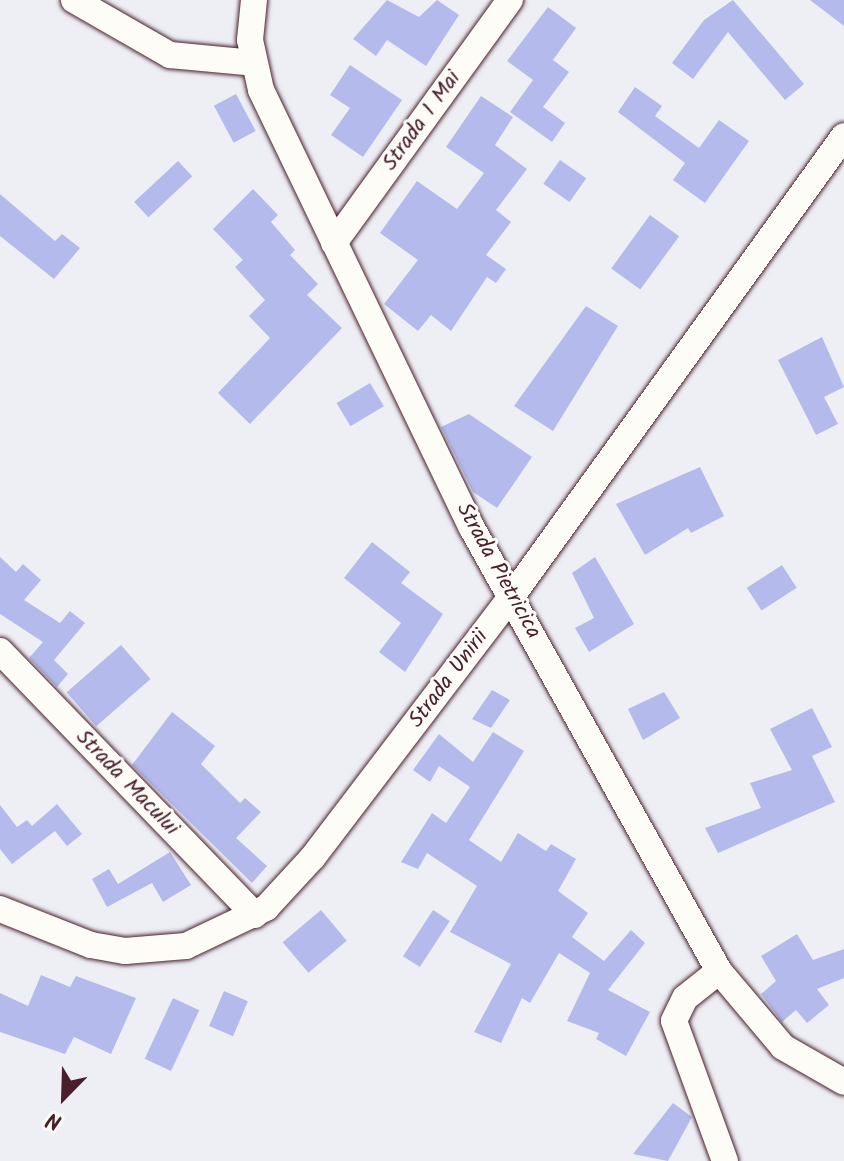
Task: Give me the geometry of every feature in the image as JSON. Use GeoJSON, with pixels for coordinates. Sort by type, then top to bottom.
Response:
{"type":"FeatureCollection","features":[{"type":"Feature","properties":{"kind":"street"},"geometry":{"type":"LineString","coordinates":[[74,0],[170,55],[254,63]]}},
{"type":"Feature","properties":{"kind":"street","name":"Strada Pietricica"},"geometry":{"type":"LineString","coordinates":[[254,0],[254,63],[275,122],[512,596],[719,971],[783,1047],[844,1082]]}},
{"type":"Feature","properties":{"kind":"street","name":"Strada 1 Mai"},"geometry":{"type":"LineString","coordinates":[[334,243],[510,0]]}},
{"type":"Feature","properties":{"kind":"street","name":"Strada Unirii"},"geometry":{"type":"LineString","coordinates":[[0,909],[91,945],[125,951],[186,946],[255,915],[305,867],[512,596],[844,136]]}},
{"type":"Feature","properties":{"kind":"street","name":"Strada Macului"},"geometry":{"type":"LineString","coordinates":[[0,651],[255,915]]}},
{"type":"Feature","properties":{"kind":"street"},"geometry":{"type":"LineString","coordinates":[[719,971],[685,998],[674,1021],[725,1161]]}},
{"type":"Feature","properties":{"kind":"building"},"geometry":{"type":"Polygon","coordinates":[[[387,0],[419,17],[437,0],[459,15],[426,66],[387,40],[376,56],[353,39],[387,0]]]}},
{"type":"Feature","properties":{"kind":"building"},"geometry":{"type":"Polygon","coordinates":[[[733,0],[804,84],[785,100],[728,32],[693,79],[672,63],[704,20],[733,0]]]}},
{"type":"Feature","properties":{"kind":"building"},"geometry":{"type":"Polygon","coordinates":[[[810,0],[844,0],[844,26],[810,0]]]}},
{"type":"Feature","properties":{"kind":"building"},"geometry":{"type":"Polygon","coordinates":[[[548,7],[576,28],[553,60],[569,72],[543,107],[565,123],[552,142],[510,112],[533,80],[507,61],[548,7]]]}},
{"type":"Feature","properties":{"kind":"building"},"geometry":{"type":"Polygon","coordinates":[[[350,65],[402,100],[363,157],[331,135],[350,108],[330,95],[350,65]]]}},
{"type":"Feature","properties":{"kind":"building"},"geometry":{"type":"Polygon","coordinates":[[[635,87],[662,106],[655,116],[699,148],[719,120],[749,141],[705,203],[673,180],[685,163],[618,112],[635,87]]]}},
{"type":"Feature","properties":{"kind":"building"},"geometry":{"type":"Polygon","coordinates":[[[236,94],[256,131],[234,143],[214,106],[236,94]]]}},
{"type":"Feature","properties":{"kind":"building"},"geometry":{"type":"Polygon","coordinates":[[[481,96],[513,117],[495,145],[527,169],[496,210],[511,222],[486,255],[506,269],[496,283],[487,277],[451,331],[431,315],[418,331],[384,304],[418,260],[380,233],[417,181],[457,209],[484,173],[446,147],[481,96]]]}},
{"type":"Feature","properties":{"kind":"building"},"geometry":{"type":"Polygon","coordinates":[[[560,160],[586,178],[570,202],[543,184],[560,160]]]}},
{"type":"Feature","properties":{"kind":"building"},"geometry":{"type":"Polygon","coordinates":[[[178,161],[192,176],[148,217],[134,202],[178,161]]]}},
{"type":"Feature","properties":{"kind":"building"},"geometry":{"type":"Polygon","coordinates":[[[253,189],[278,215],[271,222],[295,250],[290,255],[318,284],[307,295],[342,328],[250,424],[218,393],[270,338],[249,316],[265,300],[235,267],[243,260],[213,229],[253,189]]]}},
{"type":"Feature","properties":{"kind":"building"},"geometry":{"type":"Polygon","coordinates":[[[0,194],[55,241],[62,234],[80,248],[54,279],[0,236],[0,194]]]}},
{"type":"Feature","properties":{"kind":"building"},"geometry":{"type":"Polygon","coordinates":[[[650,215],[679,236],[640,290],[611,268],[650,215]]]}},
{"type":"Feature","properties":{"kind":"building"},"geometry":{"type":"Polygon","coordinates":[[[586,306],[618,326],[553,431],[514,406],[586,306]]]}},
{"type":"Feature","properties":{"kind":"building"},"geometry":{"type":"Polygon","coordinates":[[[822,337],[844,387],[824,397],[838,424],[816,435],[778,360],[822,337]]]}},
{"type":"Feature","properties":{"kind":"building"},"geometry":{"type":"Polygon","coordinates":[[[370,383],[384,406],[350,426],[337,403],[370,383]]]}},
{"type":"Feature","properties":{"kind":"building"},"geometry":{"type":"Polygon","coordinates":[[[469,414],[532,457],[497,508],[473,492],[441,427],[469,414]]]}},
{"type":"Feature","properties":{"kind":"building"},"geometry":{"type":"Polygon","coordinates":[[[700,467],[724,516],[691,533],[688,528],[645,555],[616,504],[700,467]]]}},
{"type":"Feature","properties":{"kind":"building"},"geometry":{"type":"Polygon","coordinates":[[[372,542],[410,572],[401,583],[443,614],[405,672],[379,652],[401,623],[344,578],[372,542]]]}},
{"type":"Feature","properties":{"kind":"building"},"geometry":{"type":"Polygon","coordinates":[[[0,557],[16,572],[23,564],[41,580],[24,600],[60,623],[70,611],[85,623],[54,660],[68,674],[57,687],[29,658],[43,642],[0,614],[0,557]]]}},
{"type":"Feature","properties":{"kind":"building"},"geometry":{"type":"Polygon","coordinates":[[[595,557],[634,624],[589,652],[575,628],[594,618],[572,573],[595,557]]]}},
{"type":"Feature","properties":{"kind":"building"},"geometry":{"type":"Polygon","coordinates":[[[782,565],[797,588],[761,611],[747,588],[782,565]]]}},
{"type":"Feature","properties":{"kind":"building"},"geometry":{"type":"Polygon","coordinates":[[[121,645],[151,679],[96,726],[67,692],[121,645]]]}},
{"type":"Feature","properties":{"kind":"building"},"geometry":{"type":"Polygon","coordinates":[[[492,690],[510,700],[491,728],[472,719],[492,690]]]}},
{"type":"Feature","properties":{"kind":"building"},"geometry":{"type":"Polygon","coordinates":[[[664,692],[680,718],[643,740],[628,709],[664,692]]]}},
{"type":"Feature","properties":{"kind":"building"},"geometry":{"type":"Polygon","coordinates":[[[812,708],[832,747],[812,756],[835,802],[718,853],[705,828],[761,808],[750,783],[792,770],[770,729],[812,708]]]}},
{"type":"Feature","properties":{"kind":"building"},"geometry":{"type":"Polygon","coordinates":[[[172,712],[215,746],[201,764],[240,803],[245,798],[261,812],[236,838],[267,866],[252,883],[132,765],[172,712]]]}},
{"type":"Feature","properties":{"kind":"building"},"geometry":{"type":"Polygon","coordinates":[[[493,732],[524,751],[469,840],[501,862],[518,833],[546,851],[551,844],[576,859],[558,891],[588,913],[572,937],[604,961],[631,930],[645,943],[608,990],[650,1012],[626,1056],[596,1039],[599,1033],[567,1021],[590,973],[559,953],[530,1003],[522,998],[501,1043],[474,1032],[511,964],[450,932],[477,886],[427,853],[418,869],[401,862],[432,813],[446,823],[470,787],[439,766],[430,782],[413,770],[439,734],[473,762],[493,732]]]}},
{"type":"Feature","properties":{"kind":"building"},"geometry":{"type":"Polygon","coordinates":[[[57,804],[82,834],[67,846],[55,831],[12,864],[0,849],[0,805],[17,827],[27,820],[32,826],[57,804]]]}},
{"type":"Feature","properties":{"kind":"building"},"geometry":{"type":"Polygon","coordinates":[[[170,852],[191,885],[163,902],[152,883],[107,907],[92,879],[109,869],[118,884],[170,852]]]}},
{"type":"Feature","properties":{"kind":"building"},"geometry":{"type":"Polygon","coordinates":[[[321,910],[347,941],[308,973],[283,942],[321,910]]]}},
{"type":"Feature","properties":{"kind":"building"},"geometry":{"type":"Polygon","coordinates":[[[433,910],[450,921],[420,967],[403,956],[433,910]]]}},
{"type":"Feature","properties":{"kind":"building"},"geometry":{"type":"Polygon","coordinates":[[[797,934],[813,960],[844,949],[844,978],[817,989],[829,1005],[807,1023],[796,1010],[782,1022],[761,994],[776,981],[761,956],[797,934]]]}},
{"type":"Feature","properties":{"kind":"building"},"geometry":{"type":"Polygon","coordinates":[[[41,975],[70,987],[76,976],[136,998],[111,1054],[74,1037],[65,1054],[0,1032],[0,993],[28,1006],[41,975]]]}},
{"type":"Feature","properties":{"kind":"building"},"geometry":{"type":"Polygon","coordinates":[[[224,991],[248,1001],[233,1036],[209,1026],[224,991]]]}},
{"type":"Feature","properties":{"kind":"building"},"geometry":{"type":"Polygon","coordinates":[[[173,998],[199,1010],[171,1071],[145,1059],[173,998]]]}},
{"type":"Feature","properties":{"kind":"building"},"geometry":{"type":"Polygon","coordinates":[[[673,1103],[692,1117],[668,1161],[633,1154],[673,1103]]]}}]}
